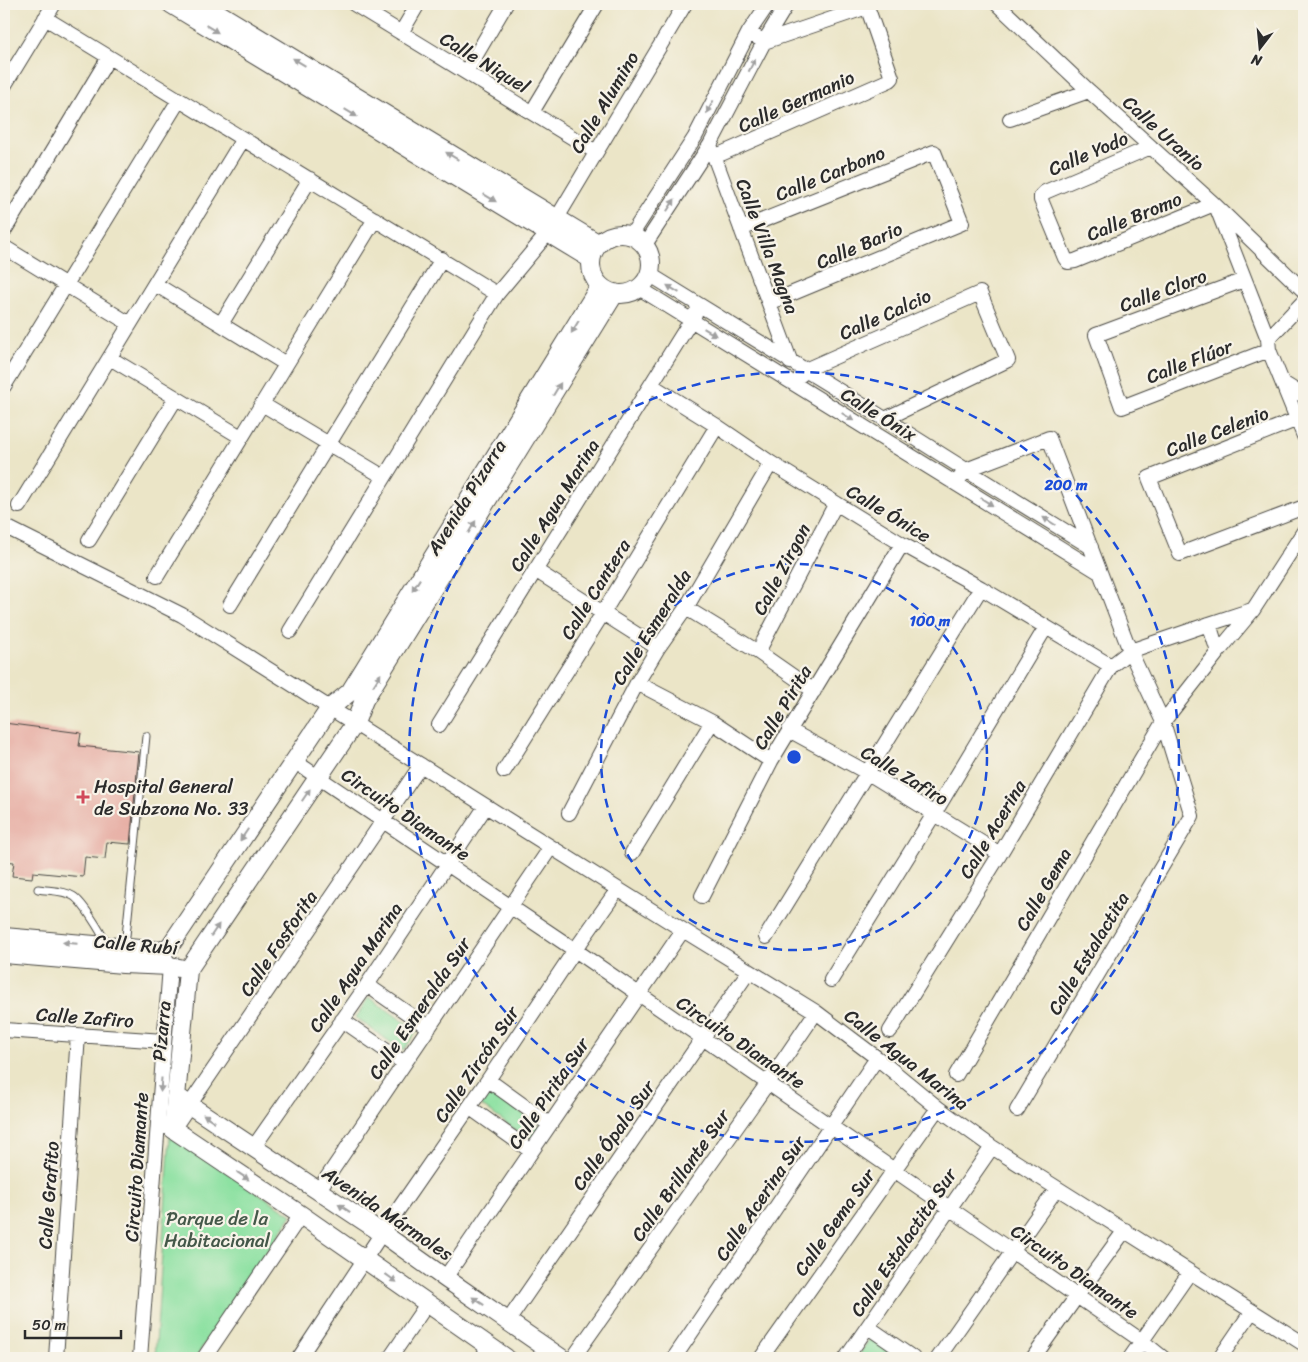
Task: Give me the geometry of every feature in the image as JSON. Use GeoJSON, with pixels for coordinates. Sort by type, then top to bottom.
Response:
{"type":"FeatureCollection","features":[{"type":"Feature","properties":{"kind":"street"},"geometry":{"type":"LineString","coordinates":[[4,86],[54,4]]}},
{"type":"Feature","properties":{"kind":"street"},"geometry":{"type":"LineString","coordinates":[[171,4],[248,41],[595,252]]}},
{"type":"Feature","properties":{"kind":"street"},"geometry":{"type":"LineString","coordinates":[[203,4],[248,41]]}},
{"type":"Feature","properties":{"kind":"street","name":"Calle Niquel"},"geometry":{"type":"LineString","coordinates":[[354,4],[596,152]]}},
{"type":"Feature","properties":{"kind":"street"},"geometry":{"type":"LineString","coordinates":[[401,33],[418,4]]}},
{"type":"Feature","properties":{"kind":"street"},"geometry":{"type":"LineString","coordinates":[[466,72],[506,4]]}},
{"type":"Feature","properties":{"kind":"street"},"geometry":{"type":"LineString","coordinates":[[532,112],[598,4]]}},
{"type":"Feature","properties":{"kind":"street","name":"Calle Alumino"},"geometry":{"type":"LineString","coordinates":[[290,631],[497,294],[552,226],[684,4]]}},
{"type":"Feature","properties":{"kind":"street"},"geometry":{"type":"LineString","coordinates":[[637,241],[750,32],[768,4]]}},
{"type":"Feature","properties":{"kind":"street"},"geometry":{"type":"LineString","coordinates":[[637,241],[712,151],[764,42],[787,4]]}},
{"type":"Feature","properties":{"kind":"street","name":"Calle Uranio"},"geometry":{"type":"LineString","coordinates":[[997,4],[1089,91],[1215,205],[1304,291]]}},
{"type":"Feature","properties":{"kind":"street","name":"Calle Germanio"},"geometry":{"type":"LineString","coordinates":[[712,151],[892,78],[869,12],[866,9],[764,42]]}},
{"type":"Feature","properties":{"kind":"street"},"geometry":{"type":"LineString","coordinates":[[45,18],[497,294]]}},
{"type":"Feature","properties":{"kind":"street"},"geometry":{"type":"LineString","coordinates":[[750,32],[764,42]]}},
{"type":"Feature","properties":{"kind":"street"},"geometry":{"type":"LineString","coordinates":[[4,231],[110,58]]}},
{"type":"Feature","properties":{"kind":"street"},"geometry":{"type":"LineString","coordinates":[[1010,118],[1089,91]]}},
{"type":"Feature","properties":{"kind":"street"},"geometry":{"type":"LineString","coordinates":[[4,386],[179,100]]}},
{"type":"Feature","properties":{"kind":"street"},"geometry":{"type":"LineString","coordinates":[[695,136],[712,151]]}},
{"type":"Feature","properties":{"kind":"street"},"geometry":{"type":"LineString","coordinates":[[19,506],[243,139]]}},
{"type":"Feature","properties":{"kind":"street","name":"Calle Yodo"},"geometry":{"type":"LineString","coordinates":[[1068,262],[1041,200],[1041,196],[1045,192],[1151,147]]}},
{"type":"Feature","properties":{"kind":"street","name":"Calle Villa Magna"},"geometry":{"type":"LineString","coordinates":[[712,151],[790,360]]}},
{"type":"Feature","properties":{"kind":"street","name":"Calle Carbono"},"geometry":{"type":"LineString","coordinates":[[741,229],[934,152]]}},
{"type":"Feature","properties":{"kind":"street","name":"Calle Bario"},"geometry":{"type":"LineString","coordinates":[[769,303],[962,223],[934,152]]}},
{"type":"Feature","properties":{"kind":"street"},"geometry":{"type":"LineString","coordinates":[[221,324],[310,179]]}},
{"type":"Feature","properties":{"kind":"street"},"geometry":{"type":"LineString","coordinates":[[1215,205],[1304,436]]}},
{"type":"Feature","properties":{"kind":"street","name":"Calle Bromo"},"geometry":{"type":"LineString","coordinates":[[1068,262],[1215,205]]}},
{"type":"Feature","properties":{"kind":"street"},"geometry":{"type":"LineString","coordinates":[[156,576],[375,219]]}},
{"type":"Feature","properties":{"kind":"street"},"geometry":{"type":"LineString","coordinates":[[614,235],[622,235],[637,241],[650,257],[650,265],[644,281],[628,293],[608,290],[594,279],[592,271],[595,252],[607,238],[614,235]]}},
{"type":"Feature","properties":{"kind":"street"},"geometry":{"type":"LineString","coordinates":[[4,248],[130,324]]}},
{"type":"Feature","properties":{"kind":"street"},"geometry":{"type":"LineString","coordinates":[[230,605],[442,259]]}},
{"type":"Feature","properties":{"kind":"street","name":"Calle Cloro"},"geometry":{"type":"LineString","coordinates":[[1122,407],[1096,335],[1244,280]]}},
{"type":"Feature","properties":{"kind":"street","name":"Calle Ónix"},"geometry":{"type":"LineString","coordinates":[[644,281],[701,306],[1091,547]]}},
{"type":"Feature","properties":{"kind":"street","name":"Calle Ónix"},"geometry":{"type":"LineString","coordinates":[[644,281],[691,321],[1100,572]]}},
{"type":"Feature","properties":{"kind":"street"},"geometry":{"type":"LineString","coordinates":[[155,284],[286,364]]}},
{"type":"Feature","properties":{"kind":"street","name":"Avenida Pizarra"},"geometry":{"type":"LineString","coordinates":[[188,970],[355,723],[357,696],[608,290]]}},
{"type":"Feature","properties":{"kind":"street","name":"Calle Calcio"},"geometry":{"type":"LineString","coordinates":[[805,370],[980,293],[1008,360],[886,419]]}},
{"type":"Feature","properties":{"kind":"street"},"geometry":{"type":"LineString","coordinates":[[1268,344],[1304,300]]}},
{"type":"Feature","properties":{"kind":"street","name":"Calle Agua Marina"},"geometry":{"type":"LineString","coordinates":[[439,725],[701,306]]}},
{"type":"Feature","properties":{"kind":"street","name":"Calle Flúor"},"geometry":{"type":"LineString","coordinates":[[1122,407],[1268,344]]}},
{"type":"Feature","properties":{"kind":"street"},"geometry":{"type":"LineString","coordinates":[[110,358],[241,438]]}},
{"type":"Feature","properties":{"kind":"street"},"geometry":{"type":"LineString","coordinates":[[790,360],[791,382]]}},
{"type":"Feature","properties":{"kind":"street"},"geometry":{"type":"LineString","coordinates":[[791,382],[805,370]]}},
{"type":"Feature","properties":{"kind":"street"},"geometry":{"type":"LineString","coordinates":[[1283,383],[1304,396]]}},
{"type":"Feature","properties":{"kind":"street","name":"Calle Ónice"},"geometry":{"type":"LineString","coordinates":[[651,385],[771,463],[902,544],[981,588],[1111,666]]}},
{"type":"Feature","properties":{"kind":"street"},"geometry":{"type":"LineString","coordinates":[[89,540],[176,398]]}},
{"type":"Feature","properties":{"kind":"street"},"geometry":{"type":"LineString","coordinates":[[262,404],[384,477]]}},
{"type":"Feature","properties":{"kind":"street","name":"Calle Celenio"},"geometry":{"type":"LineString","coordinates":[[1298,420],[1149,478],[1180,554],[1304,507]]}},
{"type":"Feature","properties":{"kind":"street","name":"Calle Cantera"},"geometry":{"type":"LineString","coordinates":[[504,770],[603,613],[716,426]]}},
{"type":"Feature","properties":{"kind":"street"},"geometry":{"type":"LineString","coordinates":[[956,483],[966,470],[1049,438],[1130,651],[1163,722]]}},
{"type":"Feature","properties":{"kind":"street","name":"Calle Esmeralda"},"geometry":{"type":"LineString","coordinates":[[569,813],[637,683],[658,648],[686,608],[771,463]]}},
{"type":"Feature","properties":{"kind":"street","name":"Calle Zirgon"},"geometry":{"type":"LineString","coordinates":[[758,652],[836,503]]}},
{"type":"Feature","properties":{"kind":"street","name":"Calle Agua Marina"},"geometry":{"type":"LineString","coordinates":[[4,526],[182,615],[816,1012],[877,1058],[938,1108],[992,1147],[1304,1344]]}},
{"type":"Feature","properties":{"kind":"street","name":"Calle Gema"},"geometry":{"type":"LineString","coordinates":[[956,1075],[1163,722],[1253,610],[1304,531]]}},
{"type":"Feature","properties":{"kind":"street","name":"Calle Pirita"},"geometry":{"type":"LineString","coordinates":[[702,896],[771,760],[902,544]]}},
{"type":"Feature","properties":{"kind":"street"},"geometry":{"type":"LineString","coordinates":[[535,570],[658,648]]}},
{"type":"Feature","properties":{"kind":"street"},"geometry":{"type":"LineString","coordinates":[[766,937],[981,588]]}},
{"type":"Feature","properties":{"kind":"street"},"geometry":{"type":"LineString","coordinates":[[686,608],[758,652],[814,691]]}},
{"type":"Feature","properties":{"kind":"street","name":"Calle Acerina"},"geometry":{"type":"LineString","coordinates":[[890,1031],[1000,854],[1111,666],[1130,651],[1253,610]]}},
{"type":"Feature","properties":{"kind":"street"},"geometry":{"type":"LineString","coordinates":[[1209,624],[1218,652]]}},
{"type":"Feature","properties":{"kind":"street"},"geometry":{"type":"LineString","coordinates":[[830,980],[934,814],[1046,627]]}},
{"type":"Feature","properties":{"kind":"street"},"geometry":{"type":"LineString","coordinates":[[637,683],[712,722],[771,760]]}},
{"type":"Feature","properties":{"kind":"street","name":"Avenida Pizarra"},"geometry":{"type":"LineString","coordinates":[[167,954],[330,708],[357,696]]}},
{"type":"Feature","properties":{"kind":"street"},"geometry":{"type":"LineString","coordinates":[[632,853],[712,722]]}},
{"type":"Feature","properties":{"kind":"street","name":"Calle Estalactita"},"geometry":{"type":"LineString","coordinates":[[1017,1110],[1192,816],[1163,722]]}},
{"type":"Feature","properties":{"kind":"street","name":"Calle Zafiro"},"geometry":{"type":"LineString","coordinates":[[789,730],[868,773],[1000,854]]}},
{"type":"Feature","properties":{"kind":"street","name":"Circuito Diamante"},"geometry":{"type":"LineString","coordinates":[[294,761],[575,950],[1164,1358]]}},
{"type":"Feature","properties":{"kind":"street","name":"Calle Fosforita"},"geometry":{"type":"LineString","coordinates":[[183,1101],[384,821],[421,766]]}},
{"type":"Feature","properties":{"kind":"street","name":"Calle Agua Marina"},"geometry":{"type":"LineString","coordinates":[[253,1148],[367,984],[486,806]]}},
{"type":"Feature","properties":{"kind":"street","name":"Calle Esmeralda Sur"},"geometry":{"type":"LineString","coordinates":[[318,1191],[551,847]]}},
{"type":"Feature","properties":{"kind":"street","name":"Calle Zircón Sur"},"geometry":{"type":"LineString","coordinates":[[299,1358],[382,1233],[618,889]]}},
{"type":"Feature","properties":{"kind":"street","name":"Calle Pirita Sur"},"geometry":{"type":"LineString","coordinates":[[445,1278],[683,930]]}},
{"type":"Feature","properties":{"kind":"street","name":"Calle Rubí"},"geometry":{"type":"LineString","coordinates":[[4,937],[119,953]]}},
{"type":"Feature","properties":{"kind":"street","name":"Calle Rubí"},"geometry":{"type":"LineString","coordinates":[[4,954],[167,954],[188,970]]}},
{"type":"Feature","properties":{"kind":"street","name":"Circuito Diamante"},"geometry":{"type":"LineString","coordinates":[[140,1358],[166,1126],[164,1041],[167,954]]}},
{"type":"Feature","properties":{"kind":"street","name":"Pizarra"},"geometry":{"type":"LineString","coordinates":[[166,1126],[183,1101],[188,970]]}},
{"type":"Feature","properties":{"kind":"street","name":"Calle Ópalo Sur"},"geometry":{"type":"LineString","coordinates":[[508,1321],[749,971]]}},
{"type":"Feature","properties":{"kind":"street"},"geometry":{"type":"LineString","coordinates":[[367,984],[429,1028]]}},
{"type":"Feature","properties":{"kind":"street","name":"Calle Brillante Sur"},"geometry":{"type":"LineString","coordinates":[[573,1358],[816,1012]]}},
{"type":"Feature","properties":{"kind":"street"},"geometry":{"type":"LineString","coordinates":[[342,1020],[404,1062]]}},
{"type":"Feature","properties":{"kind":"street","name":"Calle Zafiro"},"geometry":{"type":"LineString","coordinates":[[4,1030],[164,1041]]}},
{"type":"Feature","properties":{"kind":"street","name":"Calle Grafito"},"geometry":{"type":"LineString","coordinates":[[56,1358],[78,1035]]}},
{"type":"Feature","properties":{"kind":"street","name":"Calle Acerina Sur"},"geometry":{"type":"LineString","coordinates":[[674,1358],[877,1058]]}},
{"type":"Feature","properties":{"kind":"street"},"geometry":{"type":"LineString","coordinates":[[488,1080],[549,1124]]}},
{"type":"Feature","properties":{"kind":"street","name":"Avenida Mármoles"},"geometry":{"type":"LineString","coordinates":[[183,1101],[382,1233],[561,1358]]}},
{"type":"Feature","properties":{"kind":"street"},"geometry":{"type":"LineString","coordinates":[[469,1107],[531,1151]]}},
{"type":"Feature","properties":{"kind":"street","name":"Calle Gema Sur"},"geometry":{"type":"LineString","coordinates":[[761,1358],[938,1108]]}},
{"type":"Feature","properties":{"kind":"street"},"geometry":{"type":"LineString","coordinates":[[166,1126],[301,1215],[427,1304],[485,1353],[506,1358]]}},
{"type":"Feature","properties":{"kind":"street","name":"Calle Estalactita Sur"},"geometry":{"type":"LineString","coordinates":[[846,1358],[992,1147]]}},
{"type":"Feature","properties":{"kind":"street"},"geometry":{"type":"LineString","coordinates":[[938,1358],[1057,1188]]}},
{"type":"Feature","properties":{"kind":"street"},"geometry":{"type":"LineString","coordinates":[[204,1358],[301,1215]]}},
{"type":"Feature","properties":{"kind":"street"},"geometry":{"type":"LineString","coordinates":[[1033,1358],[1125,1230]]}},
{"type":"Feature","properties":{"kind":"street"},"geometry":{"type":"LineString","coordinates":[[1130,1358],[1190,1272]]}},
{"type":"Feature","properties":{"kind":"street"},"geometry":{"type":"LineString","coordinates":[[390,1358],[427,1304]]}},
{"type":"Feature","properties":{"kind":"street"},"geometry":{"type":"LineString","coordinates":[[1220,1358],[1252,1311]]}},
{"type":"Feature","properties":{"kind":"street"},"geometry":{"type":"LineString","coordinates":[[868,1327],[913,1358]]}},
{"type":"Feature","properties":{"kind":"lane"},"geometry":{"type":"LineString","coordinates":[[119,953],[146,736]]}},
{"type":"Feature","properties":{"kind":"lane"},"geometry":{"type":"LineString","coordinates":[[38,889],[65,893],[76,898],[119,953]]}},
{"type":"Feature","properties":{"kind":"green space"},"geometry":{"type":"Polygon","coordinates":[[[369,997],[417,1031],[403,1051],[356,1018],[369,997]]]}},
{"type":"Feature","properties":{"kind":"green space"},"geometry":{"type":"Polygon","coordinates":[[[491,1090],[539,1126],[529,1140],[481,1105],[491,1090]]]}},
{"type":"Feature","properties":{"kind":"green space","name":"Parque de la Habitacional"},"geometry":{"type":"Polygon","coordinates":[[[170,1135],[292,1215],[195,1358],[155,1358],[170,1135]]]}},
{"type":"Feature","properties":{"kind":"green space"},"geometry":{"type":"Polygon","coordinates":[[[870,1338],[898,1358],[857,1358],[870,1338]]]}},
{"type":"Feature","properties":{"kind":"building"},"geometry":{"type":"Polygon","coordinates":[[[4,723],[81,733],[79,746],[139,752],[130,844],[107,842],[105,859],[85,857],[83,877],[33,872],[32,878],[12,876],[14,862],[4,861],[4,723]]]}},
{"type":"Feature","properties":{"kind":"place","name":"Hospital General de Subzona No. 33"},"geometry":{"type":"Point","coordinates":[83,797]}}]}
